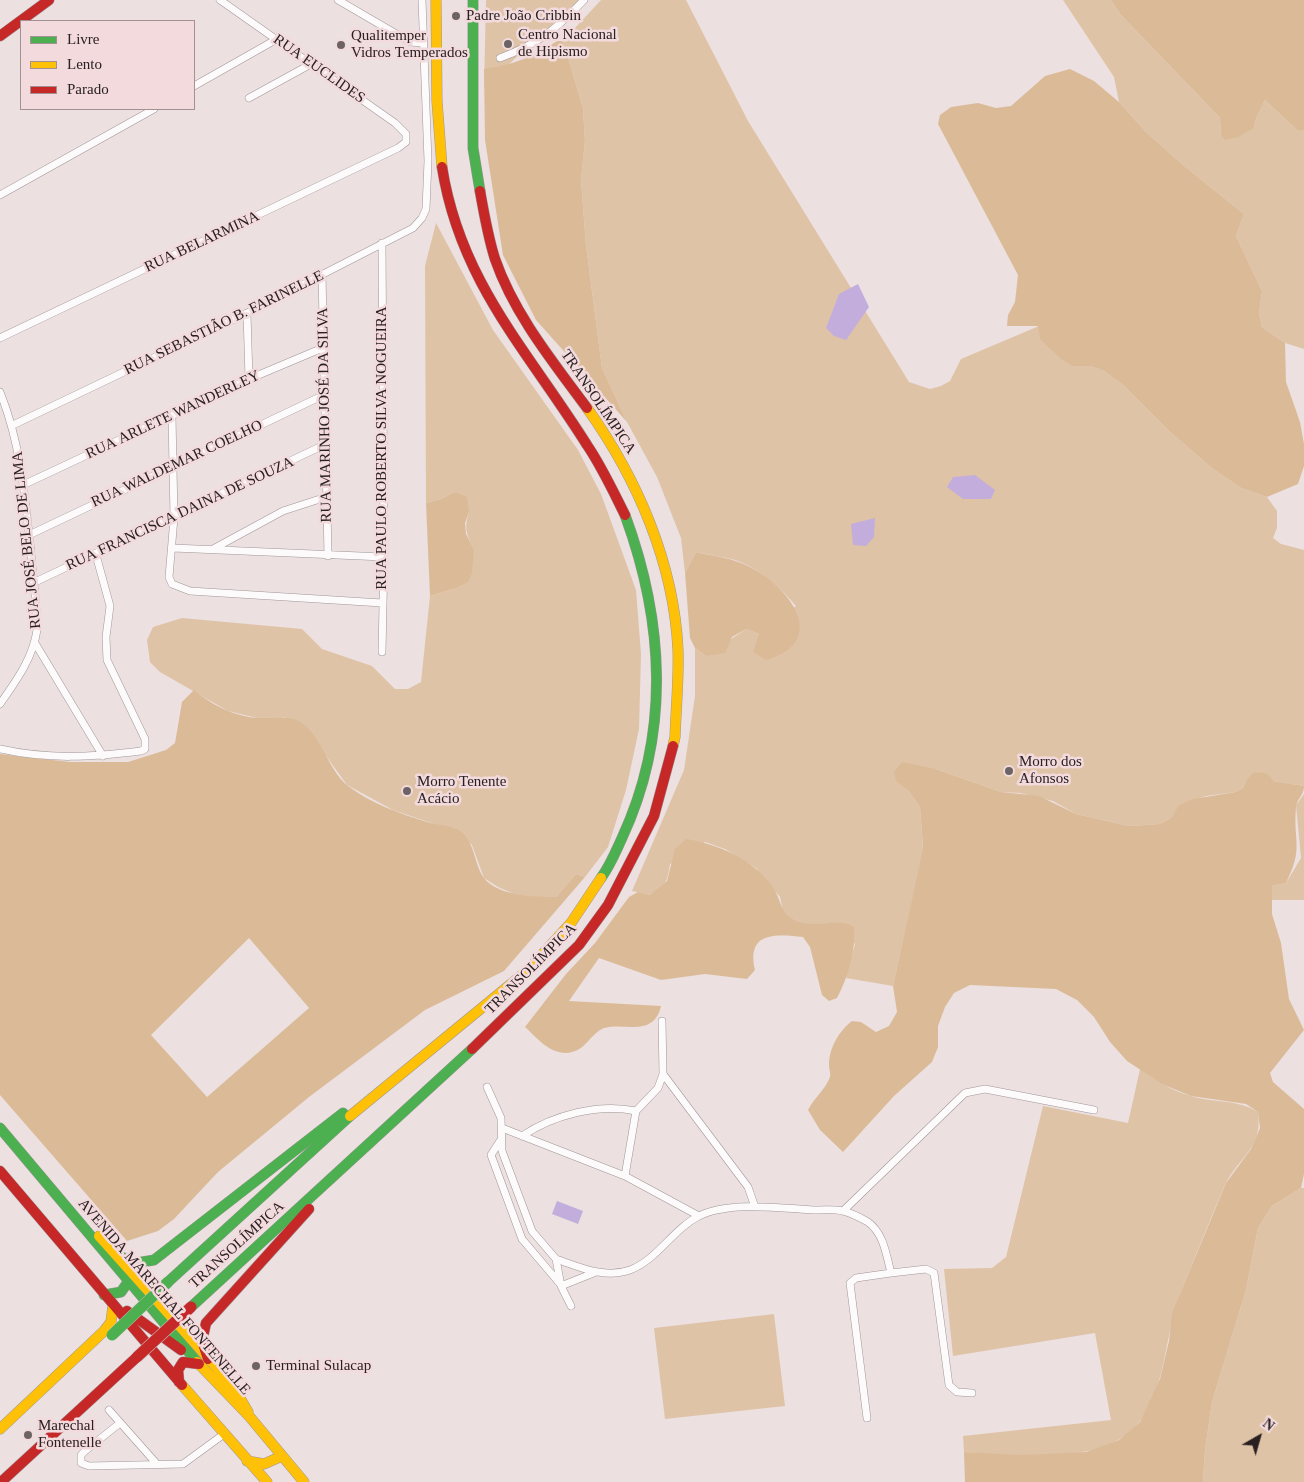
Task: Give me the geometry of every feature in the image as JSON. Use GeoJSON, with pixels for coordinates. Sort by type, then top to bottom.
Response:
{"type":"FeatureCollection","features":[{"type":"Feature","properties":{"kind":"main road"},"geometry":{"type":"LineString","coordinates":[[22,20],[49,0]]}},
{"type":"Feature","properties":{"kind":"main road","name":"TRANSOLÍMPICA"},"geometry":{"type":"LineString","coordinates":[[0,1436],[364,1103],[509,986],[543,954],[577,915],[618,850],[636,807],[656,724],[660,684],[652,598],[635,538],[618,498],[578,430],[513,338],[471,266],[456,227],[446,188],[437,119],[436,0]]}},
{"type":"Feature","properties":{"kind":"main road","name":"TRANSOLÍMPICA"},"geometry":{"type":"LineString","coordinates":[[2,1482],[558,967],[587,935],[608,905],[654,816],[675,737],[678,650],[672,601],[656,539],[639,496],[622,461],[596,421],[534,337],[511,295],[495,258],[486,224],[473,148],[473,0]]}},
{"type":"Feature","properties":{"kind":"main road"},"geometry":{"type":"LineString","coordinates":[[0,36],[20,21]]}},
{"type":"Feature","properties":{"kind":"main road"},"geometry":{"type":"LineString","coordinates":[[120,1256],[144,1265],[154,1260],[321,1128],[364,1103]]}},
{"type":"Feature","properties":{"kind":"main road","name":"AVENIDA MARECHAL FONTENELLE"},"geometry":{"type":"LineString","coordinates":[[0,1128],[128,1282],[200,1359],[241,1396],[249,1416],[294,1470],[309,1482]]}},
{"type":"Feature","properties":{"kind":"main road"},"geometry":{"type":"LineString","coordinates":[[200,1359],[203,1349],[201,1336],[206,1323],[292,1230],[343,1168]]}},
{"type":"Feature","properties":{"kind":"main road"},"geometry":{"type":"LineString","coordinates":[[0,1171],[104,1295],[268,1482]]}},
{"type":"Feature","properties":{"kind":"main road"},"geometry":{"type":"LineString","coordinates":[[80,1225],[95,1233],[120,1256],[200,1359]]}},
{"type":"Feature","properties":{"kind":"main road"},"geometry":{"type":"LineString","coordinates":[[104,1295],[117,1294],[124,1290],[128,1282]]}},
{"type":"Feature","properties":{"kind":"main road"},"geometry":{"type":"LineString","coordinates":[[117,1310],[129,1312],[178,1348],[200,1359]]}},
{"type":"Feature","properties":{"kind":"main road"},"geometry":{"type":"LineString","coordinates":[[0,1429],[111,1322],[117,1310]]}},
{"type":"Feature","properties":{"kind":"main road"},"geometry":{"type":"LineString","coordinates":[[179,1382],[178,1370],[183,1362],[200,1359]]}},
{"type":"Feature","properties":{"kind":"main road"},"geometry":{"type":"LineString","coordinates":[[248,1461],[264,1464],[282,1456]]}},
{"type":"Feature","properties":{"kind":"main road"},"geometry":{"type":"LineString","coordinates":[[294,1470],[304,1482]]}},
{"type":"Feature","properties":{"kind":"street","name":"RUA EUCLIDES"},"geometry":{"type":"LineString","coordinates":[[220,0],[396,122],[406,134],[407,139],[404,144]]}},
{"type":"Feature","properties":{"kind":"street"},"geometry":{"type":"LineString","coordinates":[[338,0],[410,42],[422,43],[422,0]]}},
{"type":"Feature","properties":{"kind":"street"},"geometry":{"type":"LineString","coordinates":[[500,58],[529,47],[548,35],[584,0]]}},
{"type":"Feature","properties":{"kind":"street"},"geometry":{"type":"LineString","coordinates":[[195,85],[278,39]]}},
{"type":"Feature","properties":{"kind":"street","name":"RUA SEBASTIÃO B. FARINELLE"},"geometry":{"type":"LineString","coordinates":[[13,426],[247,313],[413,228],[422,218],[426,208],[428,146],[422,43]]}},
{"type":"Feature","properties":{"kind":"street"},"geometry":{"type":"LineString","coordinates":[[249,98],[311,64]]}},
{"type":"Feature","properties":{"kind":"street"},"geometry":{"type":"LineString","coordinates":[[0,195],[152,110]]}},
{"type":"Feature","properties":{"kind":"street","name":"RUA BELARMINA"},"geometry":{"type":"LineString","coordinates":[[0,338],[404,144]]}},
{"type":"Feature","properties":{"kind":"street","name":"RUA PAULO ROBERTO SILVA NOGUEIRA"},"geometry":{"type":"LineString","coordinates":[[382,244],[384,558],[382,652]]}},
{"type":"Feature","properties":{"kind":"street","name":"RUA MARINHO JOSÉ DA SILVA"},"geometry":{"type":"LineString","coordinates":[[322,274],[328,556]]}},
{"type":"Feature","properties":{"kind":"street"},"geometry":{"type":"LineString","coordinates":[[247,313],[249,379]]}},
{"type":"Feature","properties":{"kind":"street","name":"RUA ARLETE WANDERLEY"},"geometry":{"type":"LineString","coordinates":[[23,485],[249,379],[325,347]]}},
{"type":"Feature","properties":{"kind":"street","name":"RUA JOSÉ BELO DE LIMA"},"geometry":{"type":"LineString","coordinates":[[0,392],[2,404],[13,426],[23,485],[37,614],[35,643],[17,681],[0,704]]}},
{"type":"Feature","properties":{"kind":"street","name":"RUA WALDEMAR COELHO"},"geometry":{"type":"LineString","coordinates":[[29,535],[326,394]]}},
{"type":"Feature","properties":{"kind":"street"},"geometry":{"type":"LineString","coordinates":[[172,416],[174,518],[169,577],[172,584],[183,590],[382,602]]}},
{"type":"Feature","properties":{"kind":"street","name":"RUA FRANCISCA DAINA DE SOUZA"},"geometry":{"type":"LineString","coordinates":[[33,583],[174,518],[326,444]]}},
{"type":"Feature","properties":{"kind":"street"},"geometry":{"type":"LineString","coordinates":[[213,549],[283,511],[326,497]]}},
{"type":"Feature","properties":{"kind":"street"},"geometry":{"type":"LineString","coordinates":[[172,548],[384,558]]}},
{"type":"Feature","properties":{"kind":"street"},"geometry":{"type":"LineString","coordinates":[[0,749],[63,757],[103,756],[145,749],[146,742],[107,660],[106,636],[110,606],[96,555]]}},
{"type":"Feature","properties":{"kind":"street"},"geometry":{"type":"LineString","coordinates":[[35,643],[103,756]]}},
{"type":"Feature","properties":{"kind":"street"},"geometry":{"type":"LineString","coordinates":[[625,1176],[636,1111],[658,1088],[663,1074],[662,1021]]}},
{"type":"Feature","properties":{"kind":"street"},"geometry":{"type":"LineString","coordinates":[[663,1074],[748,1187],[755,1208]]}},
{"type":"Feature","properties":{"kind":"street"},"geometry":{"type":"LineString","coordinates":[[486,1086],[501,1118],[502,1128],[500,1141],[491,1155],[522,1239],[561,1286],[571,1306]]}},
{"type":"Feature","properties":{"kind":"street"},"geometry":{"type":"LineString","coordinates":[[843,1211],[965,1093],[986,1089],[1094,1110]]}},
{"type":"Feature","properties":{"kind":"street"},"geometry":{"type":"LineString","coordinates":[[522,1136],[549,1120],[604,1109],[619,1108],[636,1111]]}},
{"type":"Feature","properties":{"kind":"street"},"geometry":{"type":"LineString","coordinates":[[502,1128],[625,1176],[699,1216]]}},
{"type":"Feature","properties":{"kind":"street"},"geometry":{"type":"LineString","coordinates":[[500,1141],[532,1231],[556,1259],[561,1286]]}},
{"type":"Feature","properties":{"kind":"street"},"geometry":{"type":"LineString","coordinates":[[556,1259],[608,1274],[631,1270],[699,1216],[714,1211],[755,1208],[843,1211],[867,1222],[882,1238],[891,1273]]}},
{"type":"Feature","properties":{"kind":"street"},"geometry":{"type":"LineString","coordinates":[[867,1418],[850,1283],[856,1278],[926,1269],[934,1273],[949,1385],[957,1392],[972,1393]]}},
{"type":"Feature","properties":{"kind":"street"},"geometry":{"type":"LineString","coordinates":[[561,1286],[596,1272]]}},
{"type":"Feature","properties":{"kind":"street"},"geometry":{"type":"LineString","coordinates":[[109,1410],[156,1464]]}},
{"type":"Feature","properties":{"kind":"street"},"geometry":{"type":"LineString","coordinates":[[120,1422],[85,1451],[81,1456],[81,1463],[89,1466],[186,1462],[224,1434]]}},
{"type":"Feature","properties":{"kind":"shaded area","name":"Centro Nacional de Hipismo"},"geometry":{"type":"Polygon","coordinates":[[[486,0],[579,0],[484,87],[486,0]]]}},
{"type":"Feature","properties":{"kind":"shaded area"},"geometry":{"type":"Polygon","coordinates":[[[601,0],[686,0],[748,121],[909,382],[930,389],[941,386],[950,381],[961,359],[1039,326],[1073,366],[1090,366],[1104,371],[1123,385],[1169,431],[1213,469],[1241,488],[1267,497],[1277,511],[1277,528],[1273,538],[1281,544],[1304,550],[1304,786],[1273,781],[1246,781],[1243,788],[1236,792],[1206,796],[1180,805],[1171,818],[1160,824],[1129,826],[1076,814],[1053,801],[1020,793],[1001,792],[936,769],[908,790],[920,807],[923,850],[893,986],[846,978],[855,944],[833,923],[806,925],[790,918],[783,911],[780,897],[756,868],[725,849],[705,842],[670,864],[665,883],[655,892],[650,895],[632,891],[684,770],[695,696],[695,648],[706,656],[746,629],[759,634],[796,606],[770,580],[755,569],[728,558],[696,552],[685,573],[681,538],[657,477],[627,422],[602,368],[586,245],[581,180],[585,141],[583,108],[563,41],[601,0]]]}},
{"type":"Feature","properties":{"kind":"shaded area"},"geometry":{"type":"Polygon","coordinates":[[[1063,0],[1111,0],[1120,14],[1220,118],[1221,136],[1254,128],[1265,100],[1297,130],[1304,130],[1304,349],[1285,343],[1262,327],[1259,314],[1262,291],[1236,236],[1244,214],[1183,165],[1145,131],[1119,102],[1114,77],[1063,0]]]}},
{"type":"Feature","properties":{"kind":"shaded area"},"geometry":{"type":"Polygon","coordinates":[[[1111,0],[1304,0],[1304,130],[1297,130],[1265,100],[1254,128],[1238,137],[1225,140],[1221,136],[1220,118],[1120,14],[1111,0]]]}},
{"type":"Feature","properties":{"kind":"shaded area"},"geometry":{"type":"Polygon","coordinates":[[[557,41],[563,41],[583,108],[585,141],[581,180],[586,245],[602,368],[627,422],[536,320],[503,255],[485,140],[484,69],[522,60],[557,41]]]}},
{"type":"Feature","properties":{"kind":"shaded area"},"geometry":{"type":"Polygon","coordinates":[[[1070,69],[1094,81],[1119,102],[1145,131],[1183,165],[1244,214],[1236,236],[1262,291],[1259,314],[1262,327],[1285,343],[1286,382],[1300,422],[1304,444],[1304,466],[1298,484],[1267,497],[1241,488],[1213,469],[1169,431],[1123,385],[1104,371],[1090,366],[1073,366],[1061,359],[1040,339],[1038,326],[1007,326],[1008,315],[1015,302],[1018,275],[938,124],[940,115],[951,107],[978,103],[996,108],[1011,106],[1045,76],[1070,69]]]}},
{"type":"Feature","properties":{"kind":"shaded area"},"geometry":{"type":"Polygon","coordinates":[[[436,223],[493,330],[578,450],[601,494],[636,590],[641,654],[639,729],[626,790],[608,847],[585,877],[576,874],[556,897],[534,897],[514,894],[498,887],[484,878],[472,845],[455,828],[443,827],[393,810],[347,785],[321,749],[285,717],[257,718],[228,711],[160,672],[150,662],[147,640],[153,627],[182,618],[302,629],[322,649],[372,666],[395,689],[408,689],[421,682],[430,596],[453,589],[474,550],[467,531],[469,512],[454,492],[441,499],[426,503],[425,266],[436,223]]]}},
{"type":"Feature","properties":{"kind":"shaded area"},"geometry":{"type":"Polygon","coordinates":[[[858,284],[869,307],[846,340],[834,336],[826,328],[839,294],[858,284]]]}},
{"type":"Feature","properties":{"kind":"shaded area"},"geometry":{"type":"Polygon","coordinates":[[[975,475],[995,490],[991,499],[963,499],[947,487],[953,477],[975,475]]]}},
{"type":"Feature","properties":{"kind":"shaded area"},"geometry":{"type":"Polygon","coordinates":[[[454,492],[467,497],[469,512],[465,523],[466,534],[474,550],[472,573],[468,582],[430,596],[426,503],[441,499],[454,492]]]}},
{"type":"Feature","properties":{"kind":"shaded area"},"geometry":{"type":"Polygon","coordinates":[[[875,518],[874,537],[866,546],[853,545],[851,524],[875,518]]]}},
{"type":"Feature","properties":{"kind":"shaded area"},"geometry":{"type":"Polygon","coordinates":[[[696,552],[742,563],[763,575],[777,586],[789,599],[797,613],[800,627],[797,640],[786,651],[766,660],[753,652],[759,634],[746,629],[732,637],[725,653],[706,656],[695,648],[690,638],[685,573],[696,552]]]}},
{"type":"Feature","properties":{"kind":"shaded area"},"geometry":{"type":"Polygon","coordinates":[[[194,690],[208,701],[233,713],[259,718],[285,718],[300,722],[314,735],[335,771],[348,786],[376,803],[396,812],[454,828],[463,834],[471,845],[480,872],[490,884],[498,889],[538,897],[556,897],[576,874],[585,877],[504,971],[425,1010],[309,1097],[218,1172],[174,1219],[158,1231],[127,1241],[0,1095],[0,754],[70,762],[128,762],[166,750],[175,743],[182,702],[194,690]],[[249,938],[151,1035],[207,1097],[309,1008],[249,938]]]}},
{"type":"Feature","properties":{"kind":"shaded area"},"geometry":{"type":"Polygon","coordinates":[[[902,762],[936,769],[1001,792],[1039,796],[1076,814],[1129,826],[1160,824],[1171,818],[1179,805],[1193,799],[1236,792],[1243,788],[1253,773],[1265,773],[1273,781],[1304,786],[1296,807],[1297,845],[1295,861],[1286,883],[1272,886],[1272,914],[1281,943],[1289,999],[1304,1030],[1270,1073],[1273,1082],[1304,1109],[1304,1174],[1301,1188],[1272,1206],[1258,1228],[1246,1290],[1212,1402],[1205,1450],[1203,1482],[965,1482],[964,1452],[1021,1455],[1086,1452],[1119,1440],[1140,1422],[1160,1379],[1169,1341],[1172,1313],[1226,1183],[1251,1149],[1260,1128],[1258,1112],[1246,1104],[1191,1096],[1162,1084],[1127,1061],[1110,1042],[1094,1017],[1077,1000],[1056,989],[970,985],[954,993],[945,1007],[938,1026],[938,1047],[932,1062],[894,1096],[843,1152],[820,1130],[808,1110],[830,1077],[829,1059],[836,1040],[843,1030],[852,1021],[861,1022],[876,1032],[889,1026],[897,1012],[893,986],[923,848],[920,807],[908,790],[896,781],[894,772],[902,762]]]}},
{"type":"Feature","properties":{"kind":"shaded area"},"geometry":{"type":"Polygon","coordinates":[[[1304,794],[1304,900],[1272,900],[1272,886],[1286,883],[1301,858],[1296,805],[1304,794]]]}},
{"type":"Feature","properties":{"kind":"shaded area"},"geometry":{"type":"Polygon","coordinates":[[[686,839],[698,841],[734,854],[755,868],[772,886],[782,907],[791,918],[808,924],[839,922],[854,927],[854,946],[850,964],[845,982],[837,998],[829,1001],[822,995],[810,947],[803,937],[773,936],[759,942],[755,948],[753,958],[755,970],[747,979],[705,974],[661,980],[599,958],[569,1001],[661,1006],[657,1017],[643,1026],[607,1027],[600,1030],[581,1048],[572,1052],[560,1052],[549,1048],[525,1027],[566,974],[595,943],[629,897],[638,892],[650,895],[667,881],[675,849],[686,839]]]}},
{"type":"Feature","properties":{"kind":"shaded area"},"geometry":{"type":"Polygon","coordinates":[[[1140,1069],[1164,1085],[1184,1094],[1234,1103],[1250,1108],[1258,1112],[1259,1125],[1257,1135],[1249,1152],[1225,1185],[1180,1294],[1155,1394],[1146,1412],[1134,1428],[1118,1440],[1101,1447],[1083,1452],[1043,1456],[964,1452],[963,1436],[1111,1420],[1095,1333],[953,1356],[944,1269],[992,1268],[1006,1257],[1043,1106],[1128,1123],[1140,1069]]]}},
{"type":"Feature","properties":{"kind":"shaded area"},"geometry":{"type":"Polygon","coordinates":[[[1304,1188],[1304,1482],[1203,1482],[1205,1450],[1212,1402],[1246,1290],[1258,1228],[1272,1206],[1304,1188]]]}},
{"type":"Feature","properties":{"kind":"shaded area"},"geometry":{"type":"Polygon","coordinates":[[[557,1201],[583,1211],[578,1224],[552,1214],[557,1201]]]}},
{"type":"Feature","properties":{"kind":"shaded area"},"geometry":{"type":"Polygon","coordinates":[[[774,1314],[785,1406],[665,1419],[654,1328],[774,1314]]]}},
{"type":"Feature","properties":{"kind":"traffic: fast"},"geometry":{"type":"LineString","coordinates":[[473,0],[473,148],[480,191]]}},
{"type":"Feature","properties":{"kind":"traffic: fast"},"geometry":{"type":"LineString","coordinates":[[601,878],[622,838],[638,798],[649,758],[655,718],[654,636],[648,595],[625,515]]}},
{"type":"Feature","properties":{"kind":"traffic: fast"},"geometry":{"type":"LineString","coordinates":[[191,1307],[472,1049]]}},
{"type":"Feature","properties":{"kind":"traffic: fast"},"geometry":{"type":"LineString","coordinates":[[119,1256],[136,1263],[154,1260],[343,1113]]}},
{"type":"Feature","properties":{"kind":"traffic: fast"},"geometry":{"type":"LineString","coordinates":[[168,1282],[350,1116]]}},
{"type":"Feature","properties":{"kind":"traffic: fast"},"geometry":{"type":"LineString","coordinates":[[0,1128],[197,1362]]}},
{"type":"Feature","properties":{"kind":"traffic: fast"},"geometry":{"type":"LineString","coordinates":[[104,1295],[121,1292],[128,1282]]}},
{"type":"Feature","properties":{"kind":"traffic: fast"},"geometry":{"type":"LineString","coordinates":[[112,1335],[168,1282]]}},
{"type":"Feature","properties":{"kind":"traffic: slow"},"geometry":{"type":"LineString","coordinates":[[436,0],[437,101],[442,167]]}},
{"type":"Feature","properties":{"kind":"traffic: slow"},"geometry":{"type":"LineString","coordinates":[[587,408],[622,463],[637,492],[661,554],[669,585],[675,617],[678,650],[678,683],[673,746]]}},
{"type":"Feature","properties":{"kind":"traffic: slow"},"geometry":{"type":"LineString","coordinates":[[350,1116],[528,970],[571,923],[601,878]]}},
{"type":"Feature","properties":{"kind":"traffic: slow"},"geometry":{"type":"LineString","coordinates":[[99,1236],[233,1386],[248,1412]]}},
{"type":"Feature","properties":{"kind":"traffic: slow"},"geometry":{"type":"LineString","coordinates":[[0,1429],[104,1331],[111,1322],[113,1306]]}},
{"type":"Feature","properties":{"kind":"traffic: slow"},"geometry":{"type":"LineString","coordinates":[[197,1362],[249,1416],[304,1482]]}},
{"type":"Feature","properties":{"kind":"traffic: slow"},"geometry":{"type":"LineString","coordinates":[[182,1385],[267,1482]]}},
{"type":"Feature","properties":{"kind":"traffic: slow"},"geometry":{"type":"LineString","coordinates":[[247,1461],[264,1464],[282,1456]]}},
{"type":"Feature","properties":{"kind":"traffic: jam"},"geometry":{"type":"LineString","coordinates":[[22,20],[49,0]]}},
{"type":"Feature","properties":{"kind":"traffic: jam"},"geometry":{"type":"LineString","coordinates":[[0,36],[20,21]]}},
{"type":"Feature","properties":{"kind":"traffic: jam"},"geometry":{"type":"LineString","coordinates":[[442,167],[451,208],[464,246],[480,281],[499,314],[592,453],[625,515]]}},
{"type":"Feature","properties":{"kind":"traffic: jam"},"geometry":{"type":"LineString","coordinates":[[480,191],[488,234],[503,279],[535,337],[587,408]]}},
{"type":"Feature","properties":{"kind":"traffic: jam"},"geometry":{"type":"LineString","coordinates":[[472,1049],[579,945],[608,905],[654,816],[673,746]]}},
{"type":"Feature","properties":{"kind":"traffic: jam"},"geometry":{"type":"LineString","coordinates":[[0,1171],[182,1385]]}},
{"type":"Feature","properties":{"kind":"traffic: jam"},"geometry":{"type":"LineString","coordinates":[[208,1359],[202,1341],[206,1323],[309,1209]]}},
{"type":"Feature","properties":{"kind":"traffic: jam"},"geometry":{"type":"LineString","coordinates":[[137,1357],[191,1307]]}},
{"type":"Feature","properties":{"kind":"traffic: jam"},"geometry":{"type":"LineString","coordinates":[[127,1311],[181,1350]]}},
{"type":"Feature","properties":{"kind":"traffic: jam"},"geometry":{"type":"LineString","coordinates":[[1,1482],[137,1357]]}},
{"type":"Feature","properties":{"kind":"traffic: jam"},"geometry":{"type":"LineString","coordinates":[[179,1382],[178,1370],[183,1362],[199,1364]]}},
{"type":"Feature","properties":{"kind":"place","name":"Padre João Cribbin"},"geometry":{"type":"Point","coordinates":[456,16]}},
{"type":"Feature","properties":{"kind":"place","name":"Centro Nacional de Hipismo"},"geometry":{"type":"Point","coordinates":[508,44]}},
{"type":"Feature","properties":{"kind":"place","name":"Qualitemper Vidros Temperados"},"geometry":{"type":"Point","coordinates":[341,45]}},
{"type":"Feature","properties":{"kind":"place","name":"Morro dos Afonsos"},"geometry":{"type":"Point","coordinates":[1009,771]}},
{"type":"Feature","properties":{"kind":"place","name":"Morro Tenente Acácio"},"geometry":{"type":"Point","coordinates":[407,791]}},
{"type":"Feature","properties":{"kind":"place","name":"Terminal Sulacap"},"geometry":{"type":"Point","coordinates":[256,1366]}},
{"type":"Feature","properties":{"kind":"place","name":"Marechal Fontenelle"},"geometry":{"type":"Point","coordinates":[28,1435]}}]}
